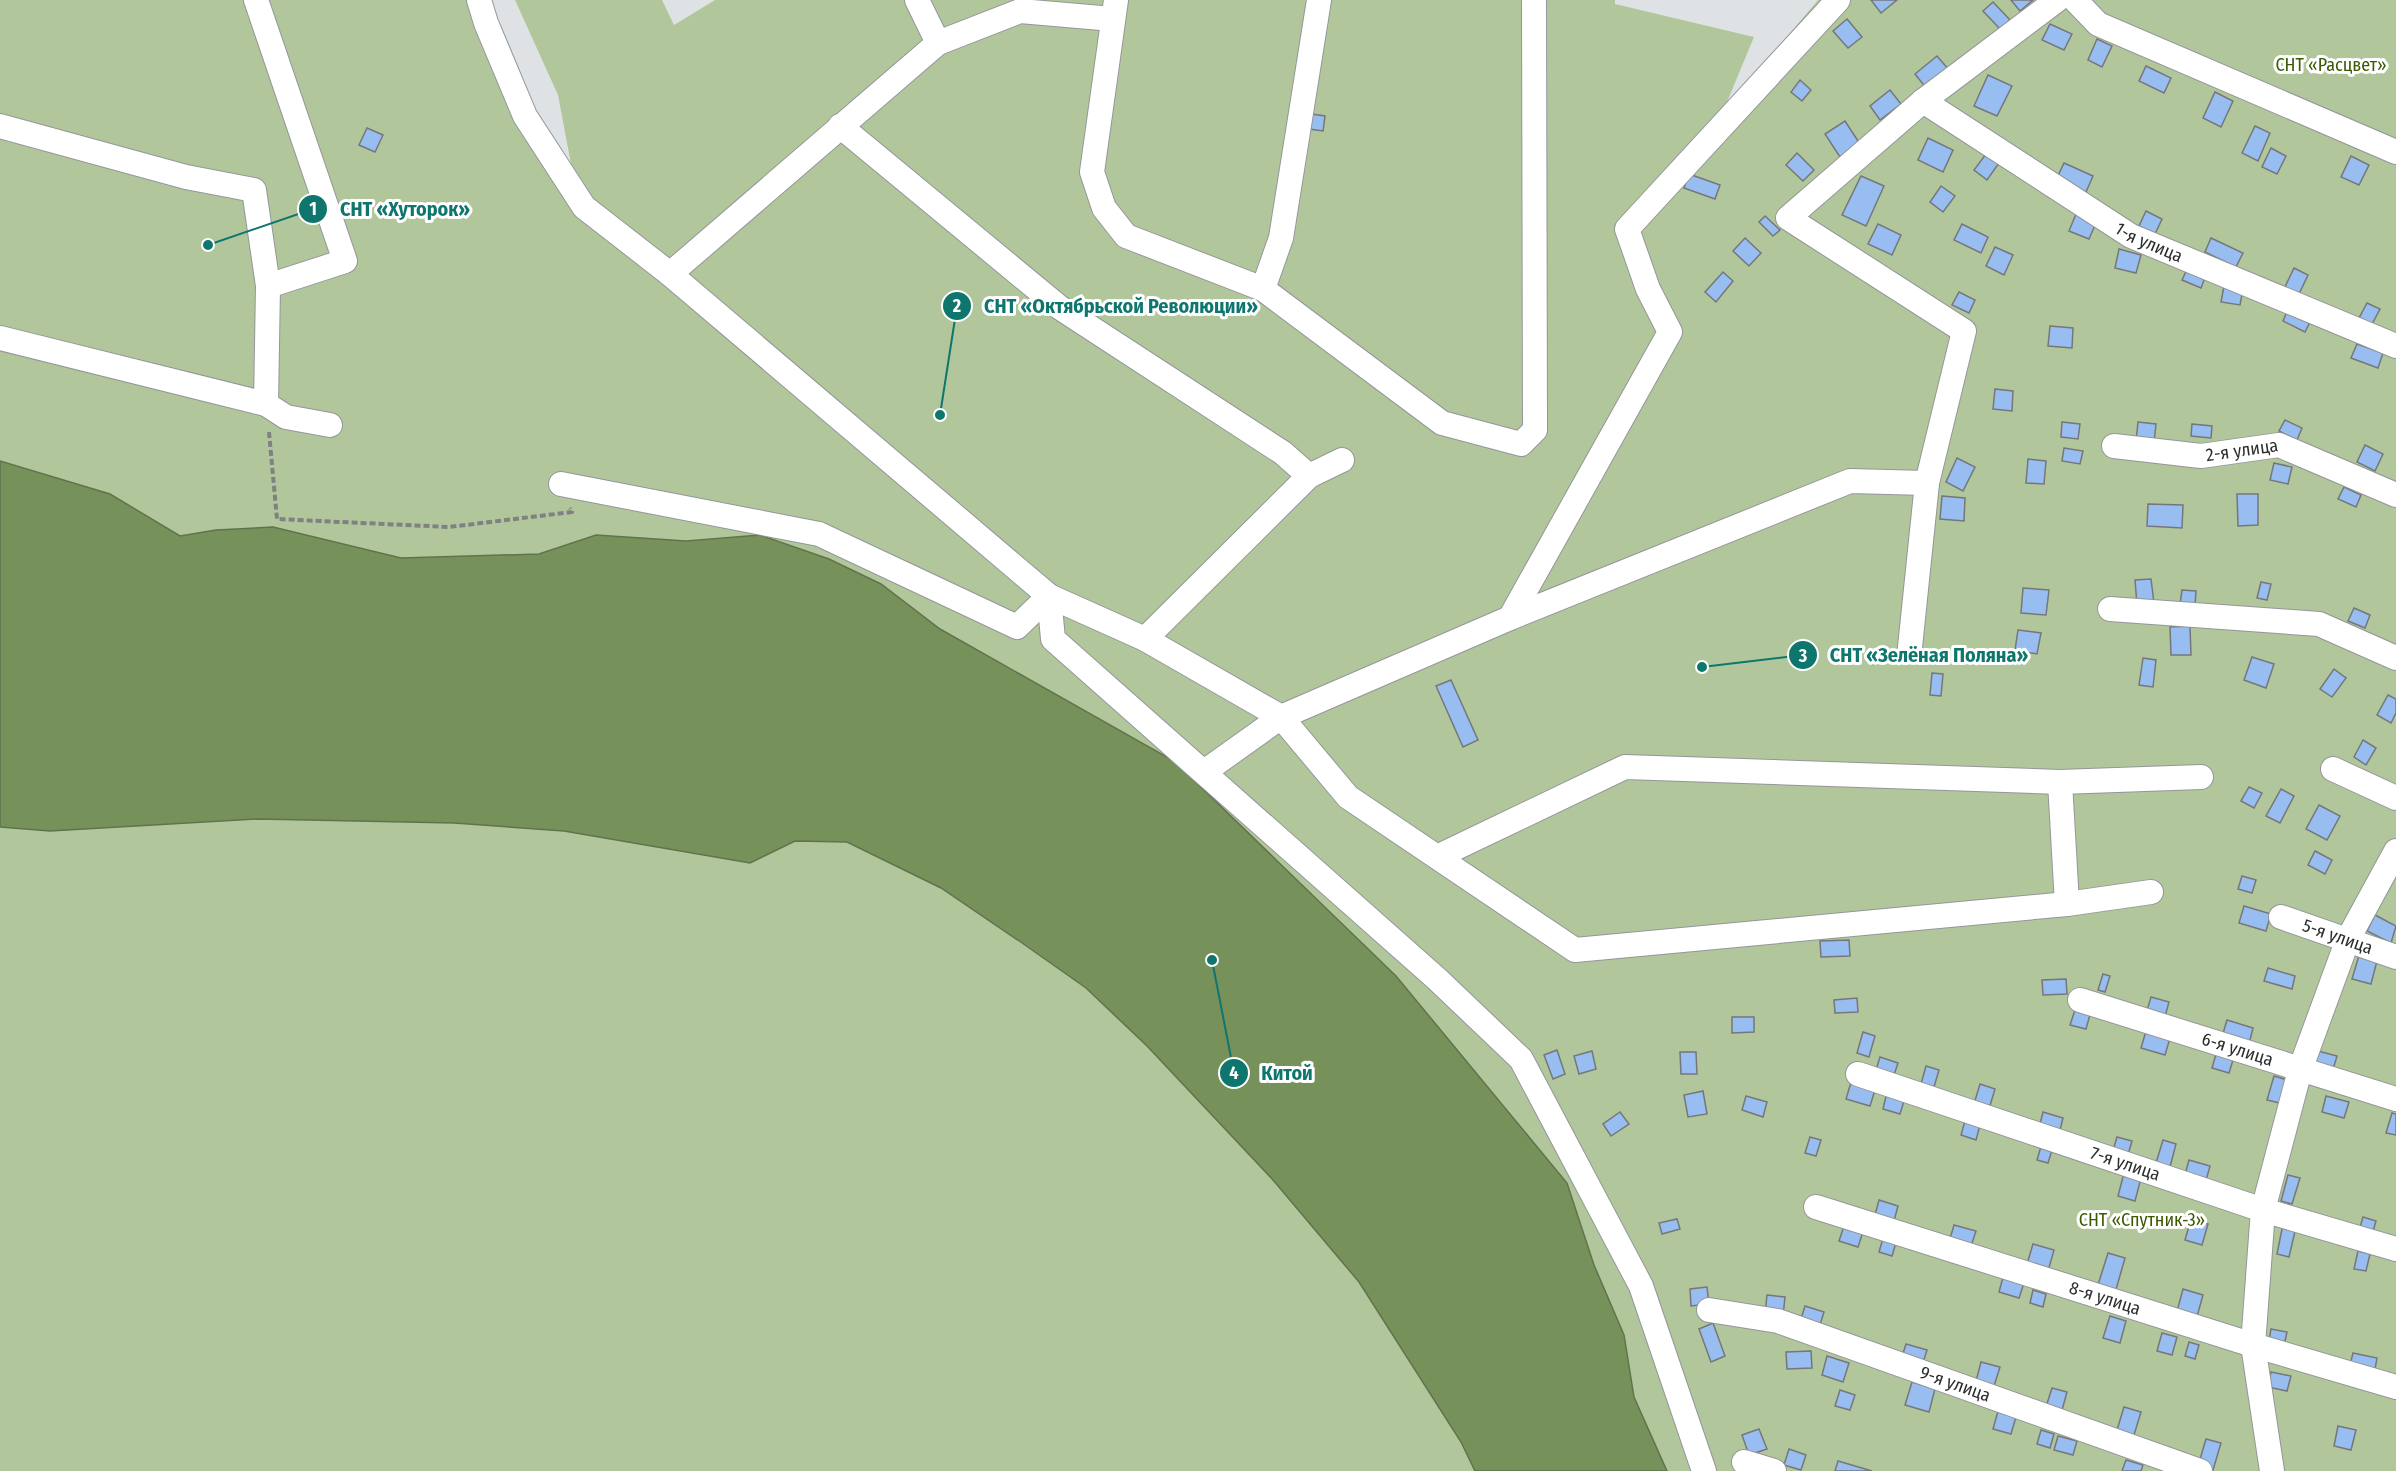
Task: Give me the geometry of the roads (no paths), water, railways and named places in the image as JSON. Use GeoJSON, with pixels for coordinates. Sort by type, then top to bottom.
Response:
{"type":"FeatureCollection","features":[{"type":"Feature","properties":{"kind":"street"},"geometry":{"type":"LineString","coordinates":[[256,0],[345,261],[268,286]]}},
{"type":"Feature","properties":{"kind":"street"},"geometry":{"type":"LineString","coordinates":[[479,0],[486,23],[525,116],[584,207],[670,274],[1049,596],[1145,639],[1281,717],[1348,797],[1439,856],[1575,950],[2067,904],[2151,892]]}},
{"type":"Feature","properties":{"kind":"street"},"geometry":{"type":"LineString","coordinates":[[917,0],[938,43]]}},
{"type":"Feature","properties":{"kind":"street"},"geometry":{"type":"LineString","coordinates":[[1263,289],[1281,238],[1319,0]]}},
{"type":"Feature","properties":{"kind":"street"},"geometry":{"type":"LineString","coordinates":[[670,274],[938,43],[1020,11],[1115,9],[1092,172],[1104,208],[1126,236],[1263,289],[1442,423],[1521,444],[1535,430],[1534,0]]}},
{"type":"Feature","properties":{"kind":"street"},"geometry":{"type":"LineString","coordinates":[[1510,618],[1670,332],[1648,289],[1628,228],[1838,0]]}},
{"type":"Feature","properties":{"kind":"street"},"geometry":{"type":"LineString","coordinates":[[1910,647],[1927,483],[1964,331],[1788,218],[1923,101],[2057,0]]}},
{"type":"Feature","properties":{"kind":"street"},"geometry":{"type":"LineString","coordinates":[[2074,0],[2098,24],[2396,152]]}},
{"type":"Feature","properties":{"kind":"street","name":"1-я улица"},"geometry":{"type":"LineString","coordinates":[[1923,101],[2131,236],[2396,346]]}},
{"type":"Feature","properties":{"kind":"street"},"geometry":{"type":"LineString","coordinates":[[0,126],[186,177],[254,190],[268,286],[266,404]]}},
{"type":"Feature","properties":{"kind":"street"},"geometry":{"type":"LineString","coordinates":[[840,126],[1059,307],[1283,453],[1309,476]]}},
{"type":"Feature","properties":{"kind":"street"},"geometry":{"type":"LineString","coordinates":[[0,338],[266,404],[286,417],[330,425]]}},
{"type":"Feature","properties":{"kind":"street","name":"2-я улица"},"geometry":{"type":"LineString","coordinates":[[2114,446],[2201,456],[2279,445],[2396,495]]}},
{"type":"Feature","properties":{"kind":"street"},"geometry":{"type":"LineString","coordinates":[[1145,639],[1309,476],[1342,460]]}},
{"type":"Feature","properties":{"kind":"street"},"geometry":{"type":"LineString","coordinates":[[1204,772],[1281,717],[1510,618],[1850,481],[1927,483]]}},
{"type":"Feature","properties":{"kind":"street"},"geometry":{"type":"LineString","coordinates":[[561,484],[819,534],[1017,627],[1049,596]]}},
{"type":"Feature","properties":{"kind":"street"},"geometry":{"type":"LineString","coordinates":[[1049,596],[1053,639],[1437,979],[1521,1059],[1641,1286],[1704,1471]]}},
{"type":"Feature","properties":{"kind":"street"},"geometry":{"type":"LineString","coordinates":[[2110,609],[2319,624],[2396,658]]}},
{"type":"Feature","properties":{"kind":"street"},"geometry":{"type":"LineString","coordinates":[[1439,856],[1625,767],[2060,782],[2201,777]]}},
{"type":"Feature","properties":{"kind":"street"},"geometry":{"type":"LineString","coordinates":[[2333,769],[2396,798]]}},
{"type":"Feature","properties":{"kind":"street"},"geometry":{"type":"LineString","coordinates":[[2060,782],[2067,904]]}},
{"type":"Feature","properties":{"kind":"street"},"geometry":{"type":"LineString","coordinates":[[2272,1471],[2253,1346],[2264,1210],[2300,1070],[2348,939],[2396,851]]}},
{"type":"Feature","properties":{"kind":"street","name":"5-я улица"},"geometry":{"type":"LineString","coordinates":[[2281,917],[2396,957]]}},
{"type":"Feature","properties":{"kind":"street","name":"6-я улица"},"geometry":{"type":"LineString","coordinates":[[2080,1000],[2396,1099]]}},
{"type":"Feature","properties":{"kind":"street","name":"7-я улица"},"geometry":{"type":"LineString","coordinates":[[1858,1074],[2264,1210],[2396,1249]]}},
{"type":"Feature","properties":{"kind":"street","name":"8-я улица"},"geometry":{"type":"LineString","coordinates":[[1816,1207],[2253,1346],[2396,1387]]}},
{"type":"Feature","properties":{"kind":"street","name":"9-я улица"},"geometry":{"type":"LineString","coordinates":[[1709,1310],[1778,1321],[2200,1471]]}},
{"type":"Feature","properties":{"kind":"street"},"geometry":{"type":"LineString","coordinates":[[1744,1462],[1774,1471]]}},
{"type":"Feature","properties":{"kind":"place","name":"СНТ «Хуторок»"},"geometry":{"type":"Point","coordinates":[208,245]}},
{"type":"Feature","properties":{"kind":"place","name":"СНТ «Октябрьской Революции»"},"geometry":{"type":"Point","coordinates":[940,415]}},
{"type":"Feature","properties":{"kind":"place","name":"СНТ «Зелёная Поляна»"},"geometry":{"type":"Point","coordinates":[1702,667]}},
{"type":"Feature","properties":{"kind":"place","name":"Китой"},"geometry":{"type":"Point","coordinates":[1212,960]}},
{"type":"Feature","properties":{"kind":"park label","name":"СНТ «Расцвет»"},"geometry":{"type":"Point","coordinates":[2331,65]}},
{"type":"Feature","properties":{"kind":"park label","name":"СНТ «Спутник-3»"},"geometry":{"type":"Point","coordinates":[2142,1220]}}]}
